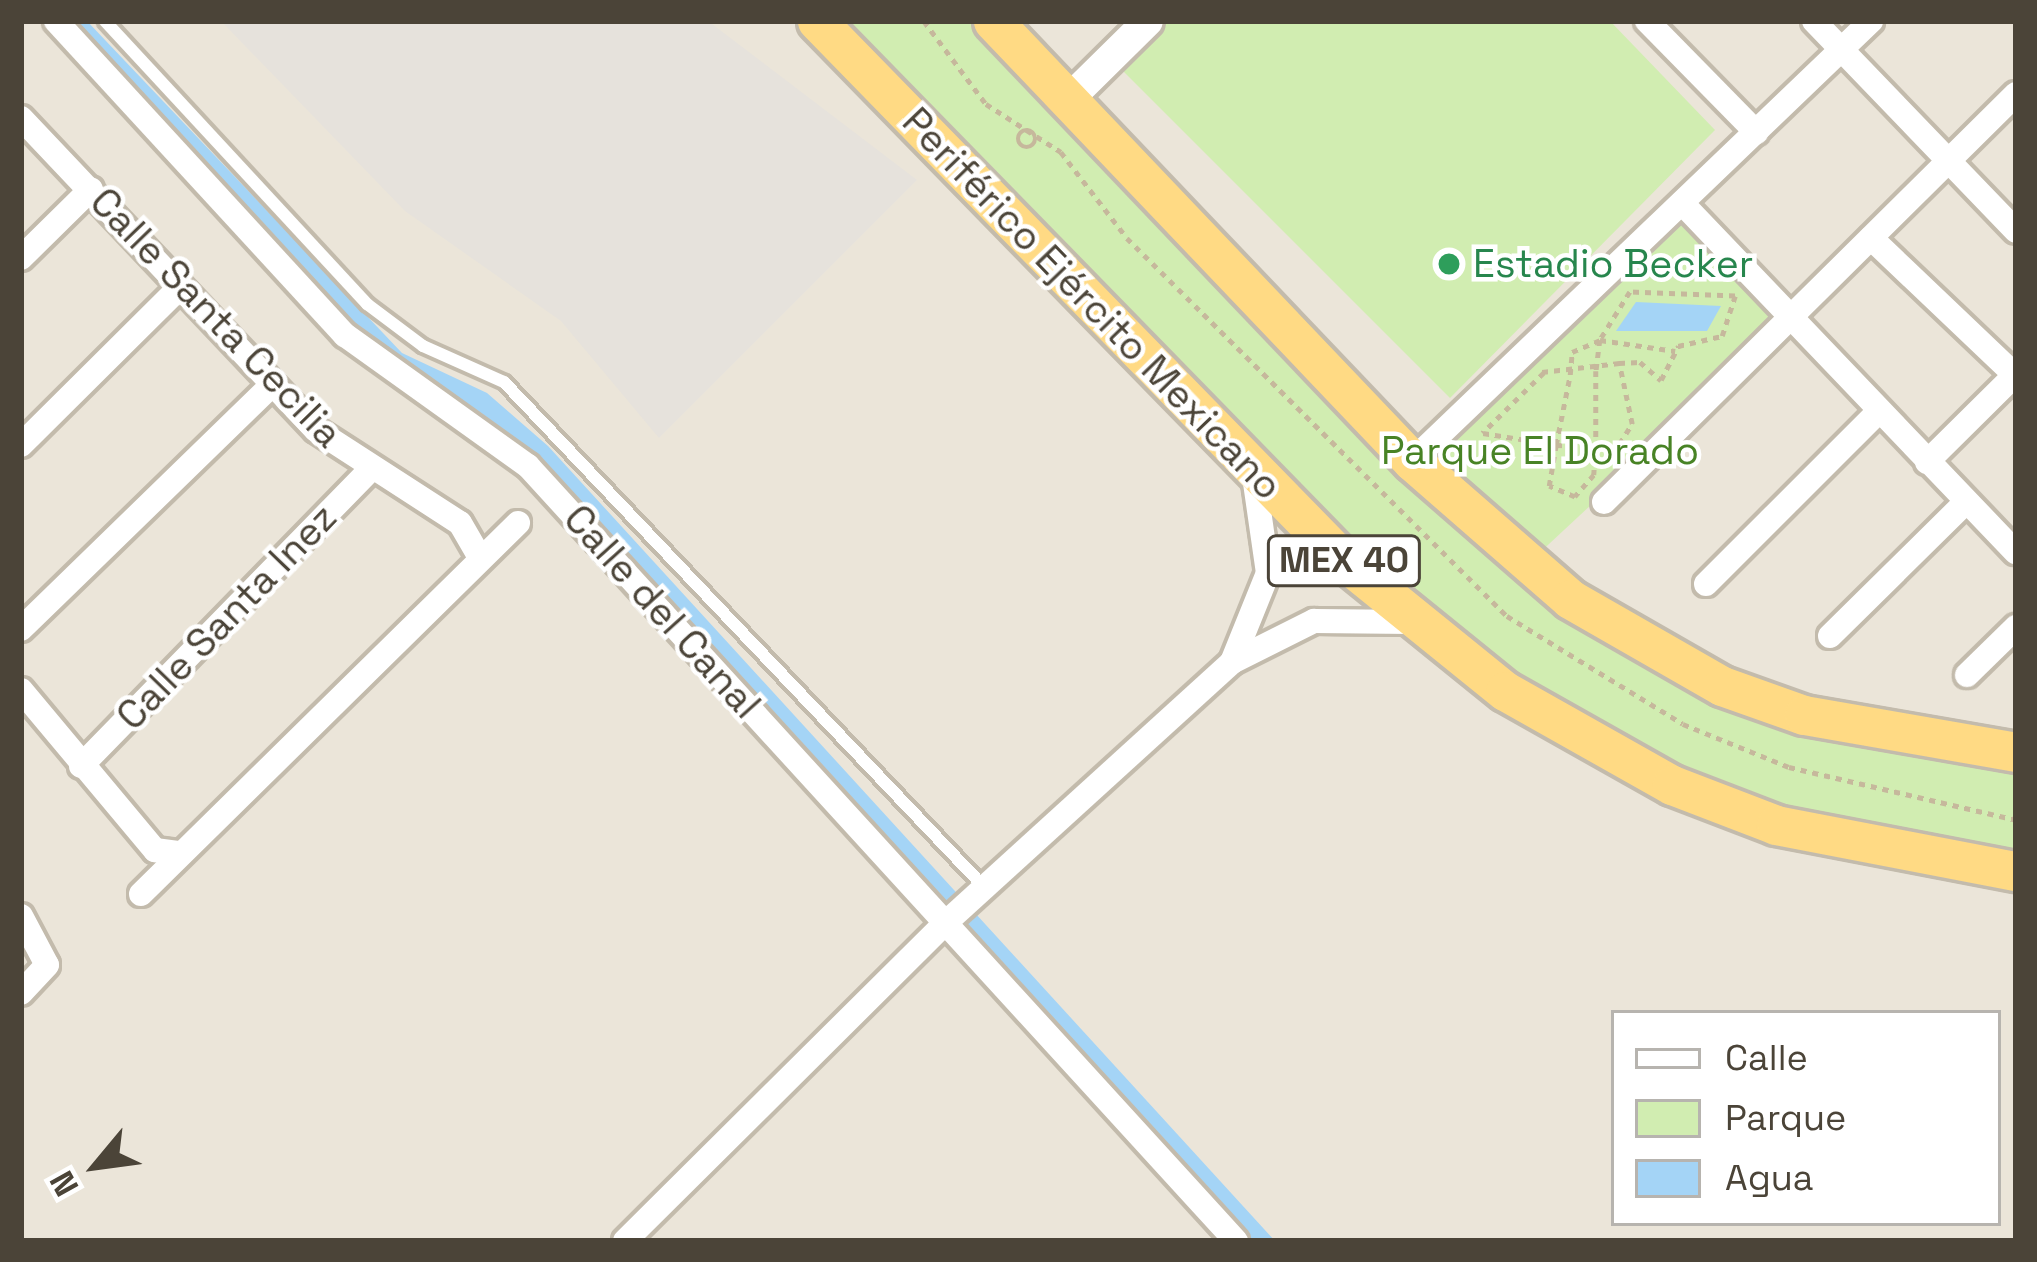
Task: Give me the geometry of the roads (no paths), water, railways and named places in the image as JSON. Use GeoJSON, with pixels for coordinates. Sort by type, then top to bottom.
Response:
{"type":"FeatureCollection","features":[{"type":"Feature","properties":{"kind":"highway","name":"Periférico Ejército Mexicano"},"geometry":{"type":"LineString","coordinates":[[817,21],[1253,471],[1412,622],[1505,692],[1672,784],[1875,850],[2016,871]]}},
{"type":"Feature","properties":{"kind":"highway","name":"MEX 40"},"geometry":{"type":"LineString","coordinates":[[993,21],[1412,461],[1570,599],[1722,686],[1878,736],[2016,752]]}},
{"type":"Feature","properties":{"kind":"street","name":"Calle del Canal"},"geometry":{"type":"LineString","coordinates":[[56,21],[345,335],[528,466],[942,926],[1236,1241]]}},
{"type":"Feature","properties":{"kind":"street"},"geometry":{"type":"LineString","coordinates":[[1068,100],[1148,21]]}},
{"type":"Feature","properties":{"kind":"street"},"geometry":{"type":"LineString","coordinates":[[1647,21],[1756,133]]}},
{"type":"Feature","properties":{"kind":"street"},"geometry":{"type":"LineString","coordinates":[[1814,21],[2016,231]]}},
{"type":"Feature","properties":{"kind":"street"},"geometry":{"type":"LineString","coordinates":[[1412,461],[1871,21]]}},
{"type":"Feature","properties":{"kind":"street"},"geometry":{"type":"LineString","coordinates":[[1604,502],[2016,94]]}},
{"type":"Feature","properties":{"kind":"street","name":"Calle Santa Cecilia"},"geometry":{"type":"LineString","coordinates":[[21,118],[271,386],[372,469],[460,523],[480,557]]}},
{"type":"Feature","properties":{"kind":"street"},"geometry":{"type":"LineString","coordinates":[[21,257],[91,189]]}},
{"type":"Feature","properties":{"kind":"street"},"geometry":{"type":"LineString","coordinates":[[1682,203],[2016,552]]}},
{"type":"Feature","properties":{"kind":"street"},"geometry":{"type":"LineString","coordinates":[[1871,238],[2016,375],[1927,462]]}},
{"type":"Feature","properties":{"kind":"street"},"geometry":{"type":"LineString","coordinates":[[21,445],[179,288]]}},
{"type":"Feature","properties":{"kind":"street"},"geometry":{"type":"LineString","coordinates":[[21,629],[271,386]]}},
{"type":"Feature","properties":{"kind":"street"},"geometry":{"type":"LineString","coordinates":[[1706,584],[1878,412]]}},
{"type":"Feature","properties":{"kind":"street","name":"Calle Santa Inez"},"geometry":{"type":"LineString","coordinates":[[81,766],[372,469]]}},
{"type":"Feature","properties":{"kind":"street"},"geometry":{"type":"LineString","coordinates":[[1232,662],[1268,573],[1253,471]]}},
{"type":"Feature","properties":{"kind":"street"},"geometry":{"type":"LineString","coordinates":[[1830,635],[1966,502]]}},
{"type":"Feature","properties":{"kind":"street"},"geometry":{"type":"LineString","coordinates":[[141,894],[518,524]]}},
{"type":"Feature","properties":{"kind":"street"},"geometry":{"type":"LineString","coordinates":[[625,1241],[942,926],[1232,662],[1314,621],[1412,622]]}},
{"type":"Feature","properties":{"kind":"street"},"geometry":{"type":"LineString","coordinates":[[1967,675],[2016,627]]}},
{"type":"Feature","properties":{"kind":"street"},"geometry":{"type":"LineString","coordinates":[[21,690],[154,850],[178,853]]}},
{"type":"Feature","properties":{"kind":"street"},"geometry":{"type":"LineString","coordinates":[[21,916],[46,965],[21,993]]}},
{"type":"Feature","properties":{"kind":"lane"},"geometry":{"type":"LineString","coordinates":[[105,21],[368,304],[423,346],[504,382],[984,888]]}},
{"type":"Feature","properties":{"kind":"water"},"geometry":{"type":"Polygon","coordinates":[[[66,21],[87,21],[402,353],[487,393],[548,446],[1275,1241],[1246,1241],[535,457],[324,304],[66,21]]]}},
{"type":"Feature","properties":{"kind":"water"},"geometry":{"type":"Polygon","coordinates":[[[1636,302],[1721,306],[1707,331],[1616,331],[1636,302]]]}},
{"type":"Feature","properties":{"kind":"place","name":"Estadio Becker"},"geometry":{"type":"Point","coordinates":[1449,264]}},
{"type":"Feature","properties":{"kind":"park label","name":"Parque El Dorado"},"geometry":{"type":"Point","coordinates":[1540,451]}}]}
